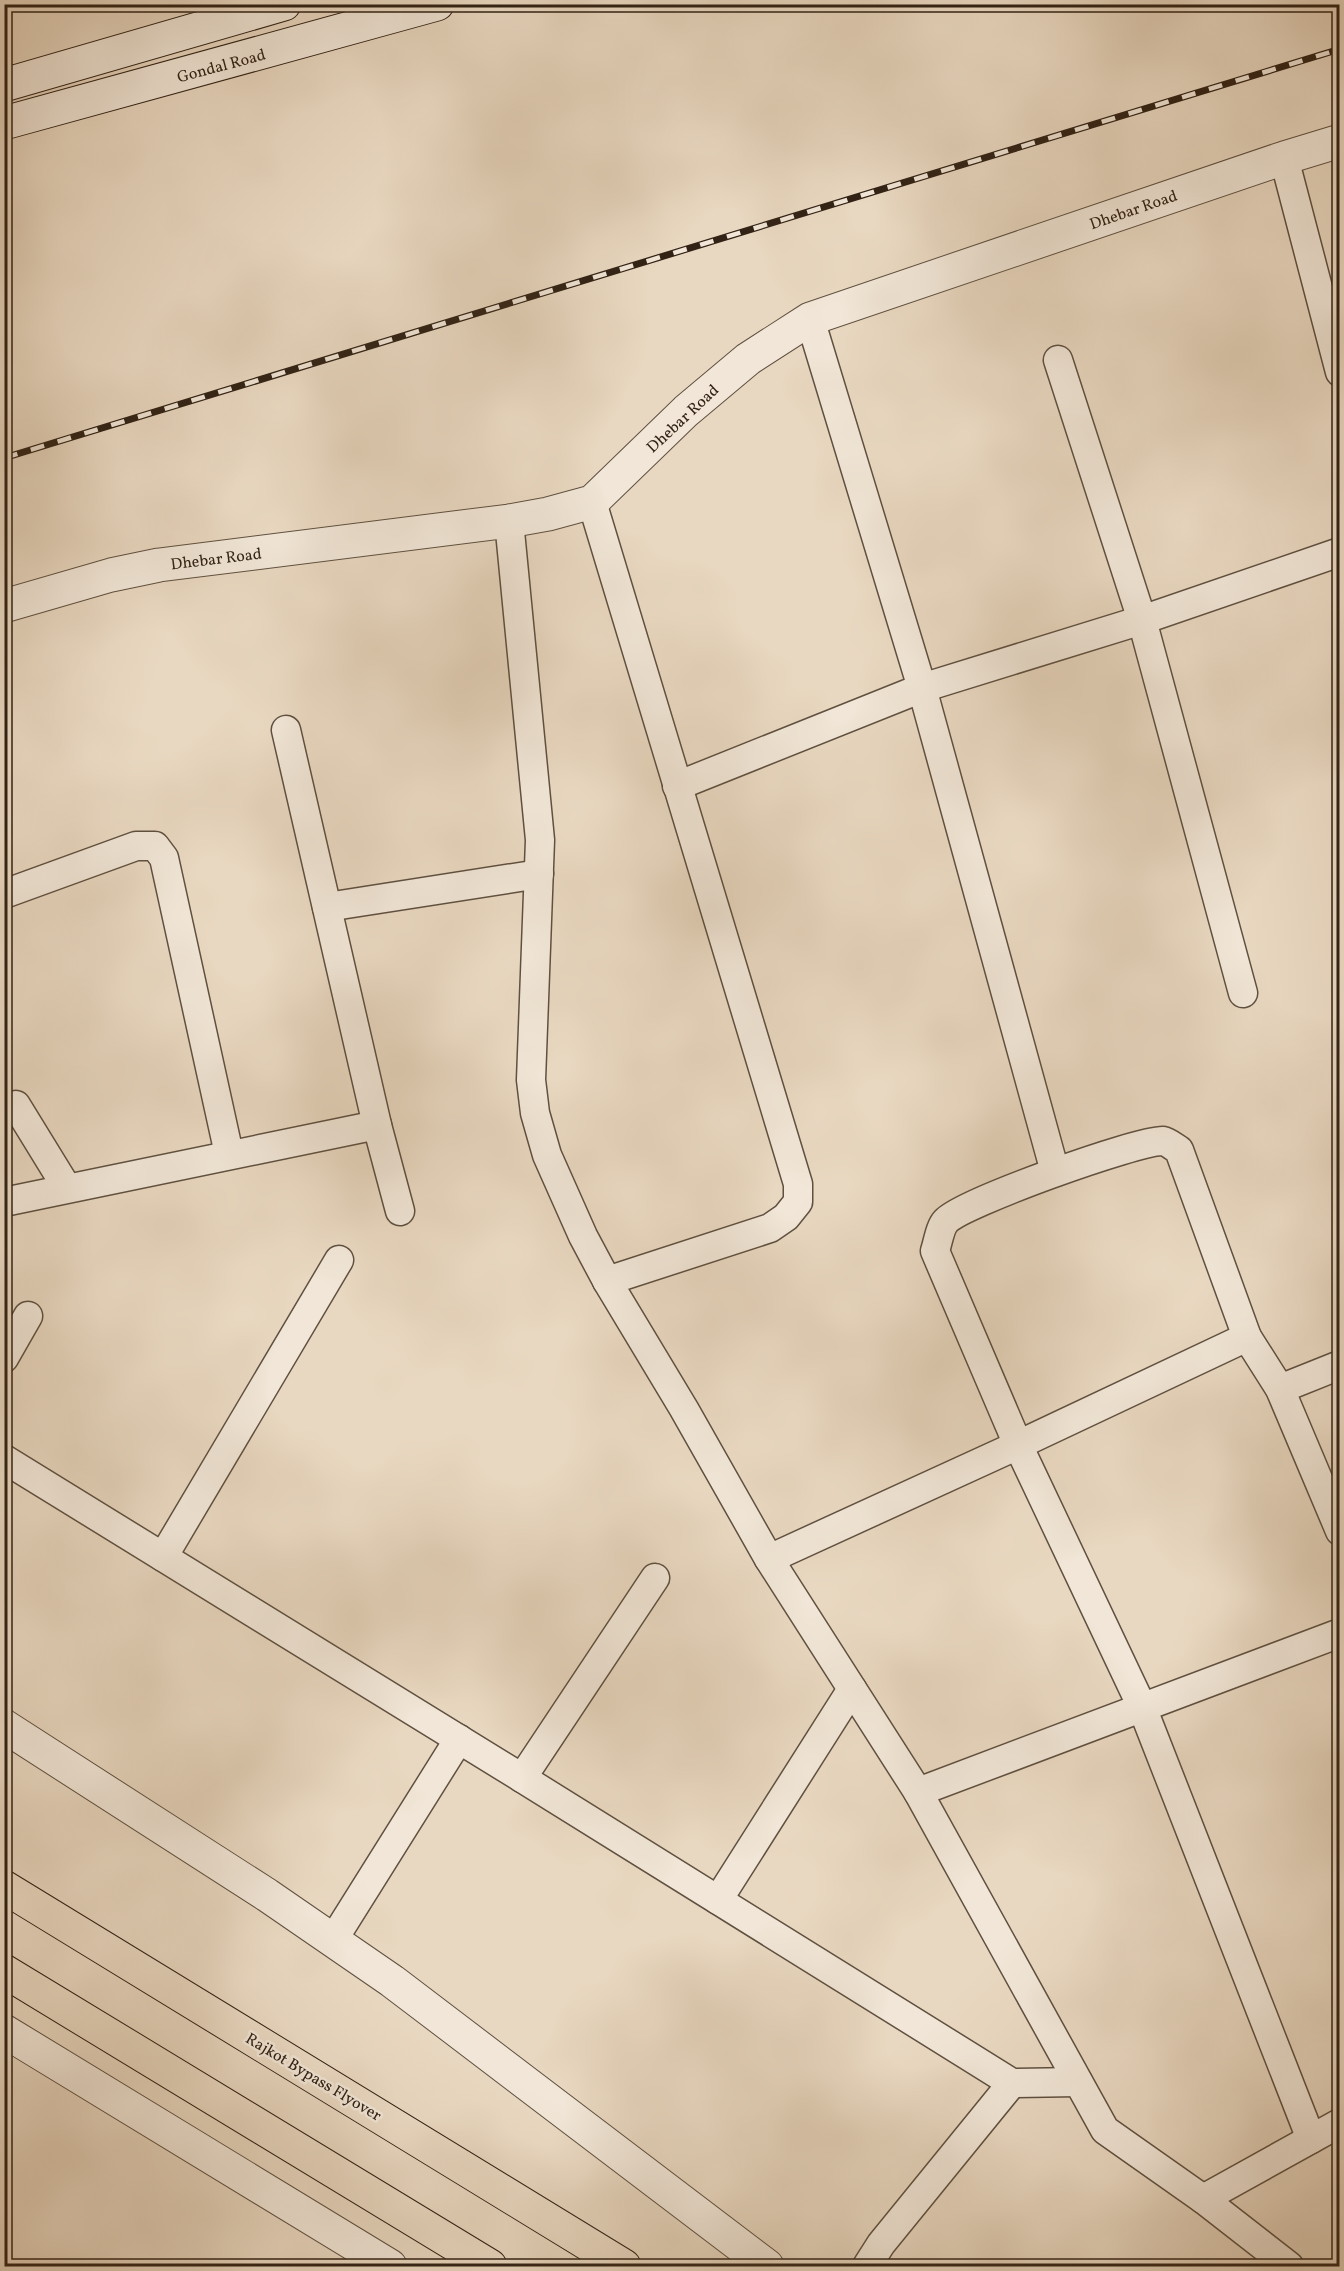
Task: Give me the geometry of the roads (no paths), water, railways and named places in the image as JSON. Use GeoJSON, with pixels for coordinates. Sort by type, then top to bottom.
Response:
{"type":"FeatureCollection","features":[{"type":"Feature","properties":{"kind":"highway","name":"Rajkot Bypass Flyover"},"geometry":{"type":"LineString","coordinates":[[4,1887],[624,2266]]}},
{"type":"Feature","properties":{"kind":"highway"},"geometry":{"type":"LineString","coordinates":[[4,1971],[490,2266]]}},
{"type":"Feature","properties":{"kind":"street"},"geometry":{"type":"LineString","coordinates":[[4,85],[284,4]]}},
{"type":"Feature","properties":{"kind":"street","name":"Gondal Road"},"geometry":{"type":"LineString","coordinates":[[4,123],[365,14],[437,4]]}},
{"type":"Feature","properties":{"kind":"street","name":"Dhebar Road"},"geometry":{"type":"LineString","coordinates":[[4,606],[111,575],[159,565],[509,521],[549,514],[592,502],[686,411],[748,358],[810,319],[1340,141]]}},
{"type":"Feature","properties":{"kind":"street"},"geometry":{"type":"LineString","coordinates":[[1284,158],[1340,372]]}},
{"type":"Feature","properties":{"kind":"street"},"geometry":{"type":"LineString","coordinates":[[810,319],[921,688],[1055,1172]]}},
{"type":"Feature","properties":{"kind":"street"},"geometry":{"type":"LineString","coordinates":[[1058,360],[1142,620],[1243,993]]}},
{"type":"Feature","properties":{"kind":"street"},"geometry":{"type":"LineString","coordinates":[[592,502],[798,1184],[798,1202],[786,1217],[770,1228],[606,1281]]}},
{"type":"Feature","properties":{"kind":"street"},"geometry":{"type":"LineString","coordinates":[[509,521],[540,840],[531,1062],[535,1113],[547,1155],[583,1236],[606,1281],[684,1409],[769,1559],[918,1792],[1105,2130],[1203,2199],[1289,2266]]}},
{"type":"Feature","properties":{"kind":"street"},"geometry":{"type":"LineString","coordinates":[[677,786],[921,688],[1142,620],[1340,552]]}},
{"type":"Feature","properties":{"kind":"street"},"geometry":{"type":"LineString","coordinates":[[286,730],[377,1125],[400,1211]]}},
{"type":"Feature","properties":{"kind":"street"},"geometry":{"type":"LineString","coordinates":[[4,894],[136,846],[155,846],[164,858],[178,914],[229,1154]]}},
{"type":"Feature","properties":{"kind":"street"},"geometry":{"type":"LineString","coordinates":[[327,907],[539,874]]}},
{"type":"Feature","properties":{"kind":"street"},"geometry":{"type":"LineString","coordinates":[[16,1105],[67,1188]]}},
{"type":"Feature","properties":{"kind":"street"},"geometry":{"type":"LineString","coordinates":[[4,1202],[377,1125]]}},
{"type":"Feature","properties":{"kind":"street"},"geometry":{"type":"LineString","coordinates":[[1311,2139],[1142,1707],[1018,1445],[935,1251],[945,1221],[962,1209],[1055,1172],[1137,1146],[1164,1141],[1179,1150],[1247,1337],[1280,1389],[1340,1531]]}},
{"type":"Feature","properties":{"kind":"street"},"geometry":{"type":"LineString","coordinates":[[163,1557],[339,1260]]}},
{"type":"Feature","properties":{"kind":"street"},"geometry":{"type":"LineString","coordinates":[[4,1358],[28,1316]]}},
{"type":"Feature","properties":{"kind":"street"},"geometry":{"type":"LineString","coordinates":[[769,1559],[1247,1337]]}},
{"type":"Feature","properties":{"kind":"street"},"geometry":{"type":"LineString","coordinates":[[1280,1389],[1340,1365]]}},
{"type":"Feature","properties":{"kind":"street"},"geometry":{"type":"LineString","coordinates":[[4,1459],[1012,2083],[1078,2082]]}},
{"type":"Feature","properties":{"kind":"street"},"geometry":{"type":"LineString","coordinates":[[522,1778],[655,1578]]}},
{"type":"Feature","properties":{"kind":"street"},"geometry":{"type":"LineString","coordinates":[[918,1792],[1340,1632]]}},
{"type":"Feature","properties":{"kind":"street"},"geometry":{"type":"LineString","coordinates":[[718,1900],[852,1689]]}},
{"type":"Feature","properties":{"kind":"street"},"geometry":{"type":"LineString","coordinates":[[4,1726],[267,1895],[411,1995],[767,2266]]}},
{"type":"Feature","properties":{"kind":"street"},"geometry":{"type":"LineString","coordinates":[[333,1940],[459,1739]]}},
{"type":"Feature","properties":{"kind":"street"},"geometry":{"type":"LineString","coordinates":[[4,2031],[390,2266]]}},
{"type":"Feature","properties":{"kind":"street"},"geometry":{"type":"LineString","coordinates":[[867,2266],[881,2244],[1012,2083]]}},
{"type":"Feature","properties":{"kind":"street"},"geometry":{"type":"LineString","coordinates":[[1203,2199],[1340,2123]]}},
{"type":"Feature","properties":{"kind":"railway"},"geometry":{"type":"LineString","coordinates":[[4,458],[1340,49]]}}]}
